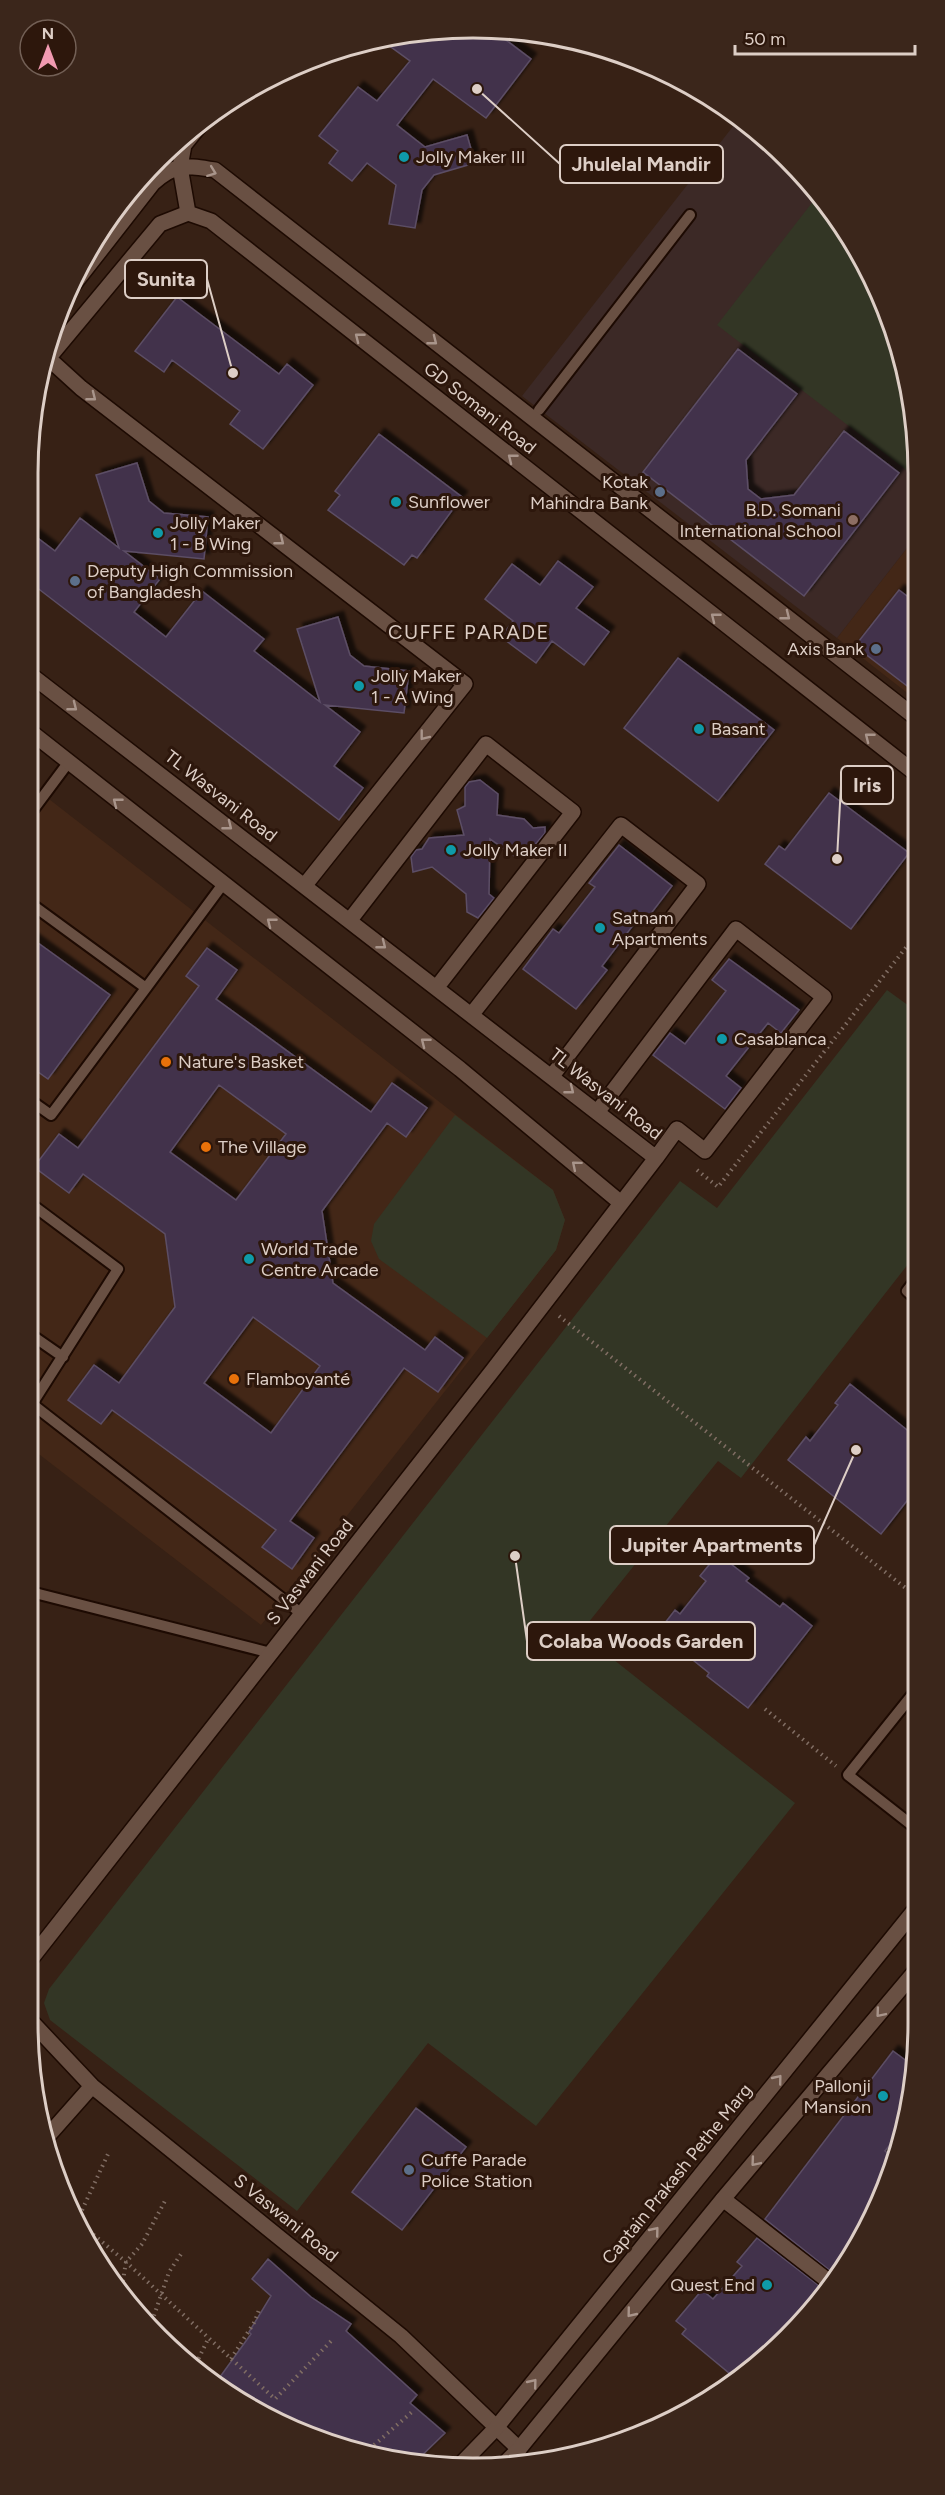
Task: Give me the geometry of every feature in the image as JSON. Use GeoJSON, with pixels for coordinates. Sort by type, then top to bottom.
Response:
{"type":"FeatureCollection","features":[{"type":"Feature","properties":{"kind":"street"},"geometry":{"type":"LineString","coordinates":[[115,225],[181,150]]}},
{"type":"Feature","properties":{"kind":"street","name":"GD Somani Road"},"geometry":{"type":"LineString","coordinates":[[167,167],[189,166],[215,170],[536,414],[908,711]]}},
{"type":"Feature","properties":{"kind":"street"},"geometry":{"type":"LineString","coordinates":[[55,351],[160,224],[188,213],[167,167]]}},
{"type":"Feature","properties":{"kind":"street","name":"GD Somani Road"},"geometry":{"type":"LineString","coordinates":[[188,213],[211,221],[908,768]]}},
{"type":"Feature","properties":{"kind":"street"},"geometry":{"type":"LineString","coordinates":[[51,367],[465,684],[305,885]]}},
{"type":"Feature","properties":{"kind":"street","name":"TL Wasvani Road"},"geometry":{"type":"LineString","coordinates":[[38,680],[656,1158],[621,1203]]}},
{"type":"Feature","properties":{"kind":"street"},"geometry":{"type":"LineString","coordinates":[[38,738],[460,1069],[621,1203]]}},
{"type":"Feature","properties":{"kind":"street"},"geometry":{"type":"LineString","coordinates":[[350,920],[486,744],[573,812],[437,987]]}},
{"type":"Feature","properties":{"kind":"street"},"geometry":{"type":"LineString","coordinates":[[472,1014],[621,825],[698,884],[552,1076]]}},
{"type":"Feature","properties":{"kind":"street"},"geometry":{"type":"LineString","coordinates":[[598,1111],[736,929],[824,997],[705,1151],[677,1129],[656,1158]]}},
{"type":"Feature","properties":{"kind":"street","name":"S Vaswani Road"},"geometry":{"type":"LineString","coordinates":[[38,1950],[621,1203]]}},
{"type":"Feature","properties":{"kind":"street","name":"Captain Prakash Pethe Marg"},"geometry":{"type":"LineString","coordinates":[[467,2458],[496,2428],[908,1918]]}},
{"type":"Feature","properties":{"kind":"street"},"geometry":{"type":"LineString","coordinates":[[513,2456],[723,2199],[908,1980]]}},
{"type":"Feature","properties":{"kind":"street","name":"S Vaswani Road"},"geometry":{"type":"LineString","coordinates":[[38,2029],[92,2086],[401,2336],[519,2450]]}},
{"type":"Feature","properties":{"kind":"street"},"geometry":{"type":"LineString","coordinates":[[51,2132],[92,2086]]}},
{"type":"Feature","properties":{"kind":"street"},"geometry":{"type":"LineString","coordinates":[[723,2199],[824,2278]]}},
{"type":"Feature","properties":{"kind":"lane"},"geometry":{"type":"LineString","coordinates":[[536,414],[690,215]]}},
{"type":"Feature","properties":{"kind":"lane"},"geometry":{"type":"LineString","coordinates":[[38,803],[68,763]]}},
{"type":"Feature","properties":{"kind":"lane"},"geometry":{"type":"LineString","coordinates":[[38,1106],[51,1115],[223,884]]}},
{"type":"Feature","properties":{"kind":"lane"},"geometry":{"type":"LineString","coordinates":[[38,909],[146,988]]}},
{"type":"Feature","properties":{"kind":"lane"},"geometry":{"type":"LineString","coordinates":[[38,1212],[118,1269],[63,1357],[38,1391]]}},
{"type":"Feature","properties":{"kind":"lane"},"geometry":{"type":"LineString","coordinates":[[38,1340],[63,1357]]}},
{"type":"Feature","properties":{"kind":"lane"},"geometry":{"type":"LineString","coordinates":[[38,1408],[302,1614]]}},
{"type":"Feature","properties":{"kind":"lane"},"geometry":{"type":"LineString","coordinates":[[38,1594],[271,1653]]}},
{"type":"Feature","properties":{"kind":"lane"},"geometry":{"type":"LineString","coordinates":[[908,1700],[848,1775],[908,1822]]}},
{"type":"Feature","properties":{"kind":"path"},"geometry":{"type":"LineString","coordinates":[[694,1167],[718,1186],[908,945]]}},
{"type":"Feature","properties":{"kind":"path"},"geometry":{"type":"LineString","coordinates":[[544,1304],[908,1590]]}},
{"type":"Feature","properties":{"kind":"path"},"geometry":{"type":"LineString","coordinates":[[765,1709],[848,1775]]}},
{"type":"Feature","properties":{"kind":"path"},"geometry":{"type":"LineString","coordinates":[[80,2211],[108,2154]]}},
{"type":"Feature","properties":{"kind":"path"},"geometry":{"type":"LineString","coordinates":[[123,2281],[126,2262],[142,2244],[166,2199]]}},
{"type":"Feature","properties":{"kind":"path"},"geometry":{"type":"LineString","coordinates":[[93,2234],[275,2399],[334,2338]]}},
{"type":"Feature","properties":{"kind":"path"},"geometry":{"type":"LineString","coordinates":[[154,2318],[169,2272],[183,2251]]}},
{"type":"Feature","properties":{"kind":"path"},"geometry":{"type":"LineString","coordinates":[[231,2359],[255,2321],[260,2307]]}},
{"type":"Feature","properties":{"kind":"path"},"geometry":{"type":"LineString","coordinates":[[198,2360],[208,2339]]}},
{"type":"Feature","properties":{"kind":"path"},"geometry":{"type":"LineString","coordinates":[[373,2446],[413,2411]]}},
{"type":"Feature","properties":{"kind":"shaded area"},"geometry":{"type":"Polygon","coordinates":[[[734,125],[780,165],[818,208],[849,255],[874,306],[893,360],[904,416],[908,472],[908,547],[837,638],[522,396],[734,125]]]}},
{"type":"Feature","properties":{"kind":"shaded area"},"geometry":{"type":"Polygon","coordinates":[[[908,547],[908,694],[837,638],[908,547]]]}},
{"type":"Feature","properties":{"kind":"shaded area"},"geometry":{"type":"Polygon","coordinates":[[[38,791],[553,1190],[565,1220],[556,1250],[261,1625],[38,1453],[38,791]]]}},
{"type":"Feature","properties":{"kind":"green space"},"geometry":{"type":"Polygon","coordinates":[[[813,202],[834,231],[863,280],[884,333],[893,360],[904,416],[908,471],[717,325],[813,202]]]}},
{"type":"Feature","properties":{"kind":"green space"},"geometry":{"type":"Polygon","coordinates":[[[887,990],[908,1005],[908,1264],[741,1478],[718,1461],[580,1633],[795,1803],[536,2126],[428,2043],[297,2211],[50,2020],[44,2003],[49,1989],[680,1181],[717,1208],[887,990]]]}},
{"type":"Feature","properties":{"kind":"green space"},"geometry":{"type":"Polygon","coordinates":[[[455,1115],[553,1190],[565,1220],[556,1250],[487,1338],[379,1259],[371,1241],[374,1224],[455,1115]]]}},
{"type":"Feature","properties":{"kind":"building"},"geometry":{"type":"Polygon","coordinates":[[[444,38],[501,38],[531,59],[486,118],[433,79],[397,125],[425,147],[467,135],[475,163],[434,175],[422,190],[415,228],[389,224],[396,185],[367,163],[352,181],[329,163],[338,151],[319,136],[358,87],[377,101],[410,61],[389,46],[444,38]]]}},
{"type":"Feature","properties":{"kind":"building"},"geometry":{"type":"Polygon","coordinates":[[[177,297],[279,374],[287,364],[313,385],[263,449],[230,424],[240,411],[172,360],[164,372],[135,351],[177,297]]]}},
{"type":"Feature","properties":{"kind":"building"},"geometry":{"type":"Polygon","coordinates":[[[738,349],[797,394],[746,460],[748,489],[761,499],[794,495],[844,431],[899,473],[804,596],[643,472],[738,349]]]}},
{"type":"Feature","properties":{"kind":"building","name":"Sunflower"},"geometry":{"type":"Polygon","coordinates":[[[379,434],[462,497],[417,558],[412,555],[404,565],[328,510],[340,495],[335,491],[379,434]]]}},
{"type":"Feature","properties":{"kind":"building"},"geometry":{"type":"Polygon","coordinates":[[[137,463],[149,501],[164,513],[208,517],[204,559],[124,551],[160,579],[134,612],[166,637],[202,591],[264,639],[254,651],[320,702],[297,629],[338,617],[350,655],[364,666],[409,671],[404,713],[325,705],[360,732],[334,766],[363,788],[339,820],[38,588],[38,538],[55,551],[80,518],[119,548],[96,475],[137,463]]]}},
{"type":"Feature","properties":{"kind":"building"},"geometry":{"type":"Polygon","coordinates":[[[558,561],[593,587],[576,608],[609,632],[584,665],[552,641],[536,663],[501,637],[513,621],[485,599],[512,564],[540,585],[558,561]]]}},
{"type":"Feature","properties":{"kind":"building"},"geometry":{"type":"Polygon","coordinates":[[[899,590],[908,597],[908,687],[855,646],[899,590]]]}},
{"type":"Feature","properties":{"kind":"building","name":"Basant"},"geometry":{"type":"Polygon","coordinates":[[[678,658],[774,730],[718,801],[624,728],[678,658]]]}},
{"type":"Feature","properties":{"kind":"building","name":"Jolly Maker II"},"geometry":{"type":"Polygon","coordinates":[[[480,780],[498,794],[497,815],[524,819],[533,828],[545,827],[545,833],[533,847],[522,849],[517,858],[490,839],[489,894],[494,898],[478,918],[467,912],[466,894],[432,867],[413,872],[411,857],[416,850],[422,849],[429,838],[464,835],[457,810],[465,806],[465,787],[469,782],[480,780]]]}},
{"type":"Feature","properties":{"kind":"building"},"geometry":{"type":"Polygon","coordinates":[[[829,793],[908,854],[851,929],[765,864],[779,846],[785,850],[829,793]]]}},
{"type":"Feature","properties":{"kind":"building","name":"Satnam Apartments"},"geometry":{"type":"Polygon","coordinates":[[[619,845],[672,886],[643,924],[637,920],[602,966],[607,970],[576,1009],[523,969],[553,929],[559,933],[595,887],[589,883],[619,845]]]}},
{"type":"Feature","properties":{"kind":"building"},"geometry":{"type":"Polygon","coordinates":[[[38,943],[110,995],[48,1079],[38,1072],[38,943]]]}},
{"type":"Feature","properties":{"kind":"building","name":"World Trade Centre Arcade"},"geometry":{"type":"Polygon","coordinates":[[[207,948],[237,970],[216,999],[371,1112],[392,1083],[427,1108],[406,1137],[387,1123],[322,1211],[333,1283],[425,1350],[435,1337],[463,1358],[438,1392],[404,1368],[290,1521],[314,1538],[292,1569],[262,1547],[276,1530],[112,1410],[101,1424],[68,1400],[94,1365],[119,1383],[175,1307],[165,1234],[83,1174],[69,1193],[38,1170],[38,1162],[59,1134],[78,1148],[199,986],[186,976],[207,948]],[[219,1085],[170,1152],[236,1200],[286,1134],[219,1085]],[[253,1317],[204,1383],[271,1433],[320,1366],[253,1317]]]}},
{"type":"Feature","properties":{"kind":"building","name":"Casablanca"},"geometry":{"type":"Polygon","coordinates":[[[729,959],[799,1010],[781,1033],[768,1023],[726,1076],[741,1088],[725,1109],[653,1055],[670,1033],[685,1044],[726,991],[712,980],[729,959]]]}},
{"type":"Feature","properties":{"kind":"building"},"geometry":{"type":"Polygon","coordinates":[[[850,1384],[908,1431],[908,1500],[881,1534],[788,1460],[806,1437],[810,1441],[838,1405],[835,1403],[850,1384]]]}},
{"type":"Feature","properties":{"kind":"building"},"geometry":{"type":"Polygon","coordinates":[[[718,1554],[749,1578],[746,1581],[780,1607],[783,1603],[812,1626],[748,1708],[707,1676],[709,1673],[658,1632],[675,1610],[680,1614],[706,1581],[700,1576],[718,1554]]]}},
{"type":"Feature","properties":{"kind":"building"},"geometry":{"type":"Polygon","coordinates":[[[893,2051],[906,2061],[893,2135],[885,2151],[887,2153],[884,2162],[863,2215],[830,2270],[765,2219],[893,2051]]]}},
{"type":"Feature","properties":{"kind":"building","name":"Cuffe Parade Police Station"},"geometry":{"type":"Polygon","coordinates":[[[416,2108],[466,2147],[402,2230],[352,2192],[416,2108]]]}},
{"type":"Feature","properties":{"kind":"building"},"geometry":{"type":"Polygon","coordinates":[[[757,2238],[819,2286],[780,2330],[729,2373],[682,2334],[686,2329],[676,2321],[702,2290],[713,2299],[742,2266],[737,2262],[757,2238]]]}},
{"type":"Feature","properties":{"kind":"building"},"geometry":{"type":"Polygon","coordinates":[[[268,2259],[311,2297],[351,2324],[346,2331],[417,2395],[410,2403],[445,2433],[423,2455],[360,2443],[280,2413],[220,2377],[251,2334],[249,2332],[271,2296],[252,2279],[268,2259]]]}},
{"type":"Feature","properties":{"kind":"place","name":"Jhulelal Mandir"},"geometry":{"type":"Point","coordinates":[477,89]}},
{"type":"Feature","properties":{"kind":"place","name":"Jolly Maker III"},"geometry":{"type":"Point","coordinates":[404,157]}},
{"type":"Feature","properties":{"kind":"place","name":"Sunita"},"geometry":{"type":"Point","coordinates":[233,373]}},
{"type":"Feature","properties":{"kind":"place","name":"Kotak Mahindra Bank"},"geometry":{"type":"Point","coordinates":[660,492]}},
{"type":"Feature","properties":{"kind":"place","name":"Sunflower"},"geometry":{"type":"Point","coordinates":[396,502]}},
{"type":"Feature","properties":{"kind":"place","name":"B.D. Somani International School"},"geometry":{"type":"Point","coordinates":[853,520]}},
{"type":"Feature","properties":{"kind":"place","name":"Jolly Maker 1 - B Wing"},"geometry":{"type":"Point","coordinates":[158,533]}},
{"type":"Feature","properties":{"kind":"place","name":"Deputy High Commission of Bangladesh"},"geometry":{"type":"Point","coordinates":[75,581]}},
{"type":"Feature","properties":{"kind":"place","name":"Axis Bank"},"geometry":{"type":"Point","coordinates":[876,649]}},
{"type":"Feature","properties":{"kind":"place","name":"Jolly Maker 1 - A Wing"},"geometry":{"type":"Point","coordinates":[359,686]}},
{"type":"Feature","properties":{"kind":"place","name":"Basant"},"geometry":{"type":"Point","coordinates":[699,729]}},
{"type":"Feature","properties":{"kind":"place","name":"Jolly Maker II"},"geometry":{"type":"Point","coordinates":[451,850]}},
{"type":"Feature","properties":{"kind":"place","name":"Iris"},"geometry":{"type":"Point","coordinates":[837,859]}},
{"type":"Feature","properties":{"kind":"place","name":"Satnam Apartments"},"geometry":{"type":"Point","coordinates":[600,928]}},
{"type":"Feature","properties":{"kind":"place","name":"Casablanca"},"geometry":{"type":"Point","coordinates":[722,1039]}},
{"type":"Feature","properties":{"kind":"place","name":"Nature's Basket"},"geometry":{"type":"Point","coordinates":[166,1062]}},
{"type":"Feature","properties":{"kind":"place","name":"The Village"},"geometry":{"type":"Point","coordinates":[206,1147]}},
{"type":"Feature","properties":{"kind":"place","name":"World Trade Centre Arcade"},"geometry":{"type":"Point","coordinates":[249,1259]}},
{"type":"Feature","properties":{"kind":"place","name":"Flamboyanté"},"geometry":{"type":"Point","coordinates":[234,1379]}},
{"type":"Feature","properties":{"kind":"place","name":"Jupiter Apartments"},"geometry":{"type":"Point","coordinates":[856,1450]}},
{"type":"Feature","properties":{"kind":"place","name":"Colaba Woods Garden"},"geometry":{"type":"Point","coordinates":[515,1556]}},
{"type":"Feature","properties":{"kind":"place","name":"Pallonji Mansion"},"geometry":{"type":"Point","coordinates":[883,2096]}},
{"type":"Feature","properties":{"kind":"place","name":"Cuffe Parade Police Station"},"geometry":{"type":"Point","coordinates":[409,2170]}},
{"type":"Feature","properties":{"kind":"place","name":"Quest End"},"geometry":{"type":"Point","coordinates":[767,2285]}},
{"type":"Feature","properties":{"kind":"district","name":"CUFFE PARADE"},"geometry":{"type":"Point","coordinates":[469,632]}}]}
